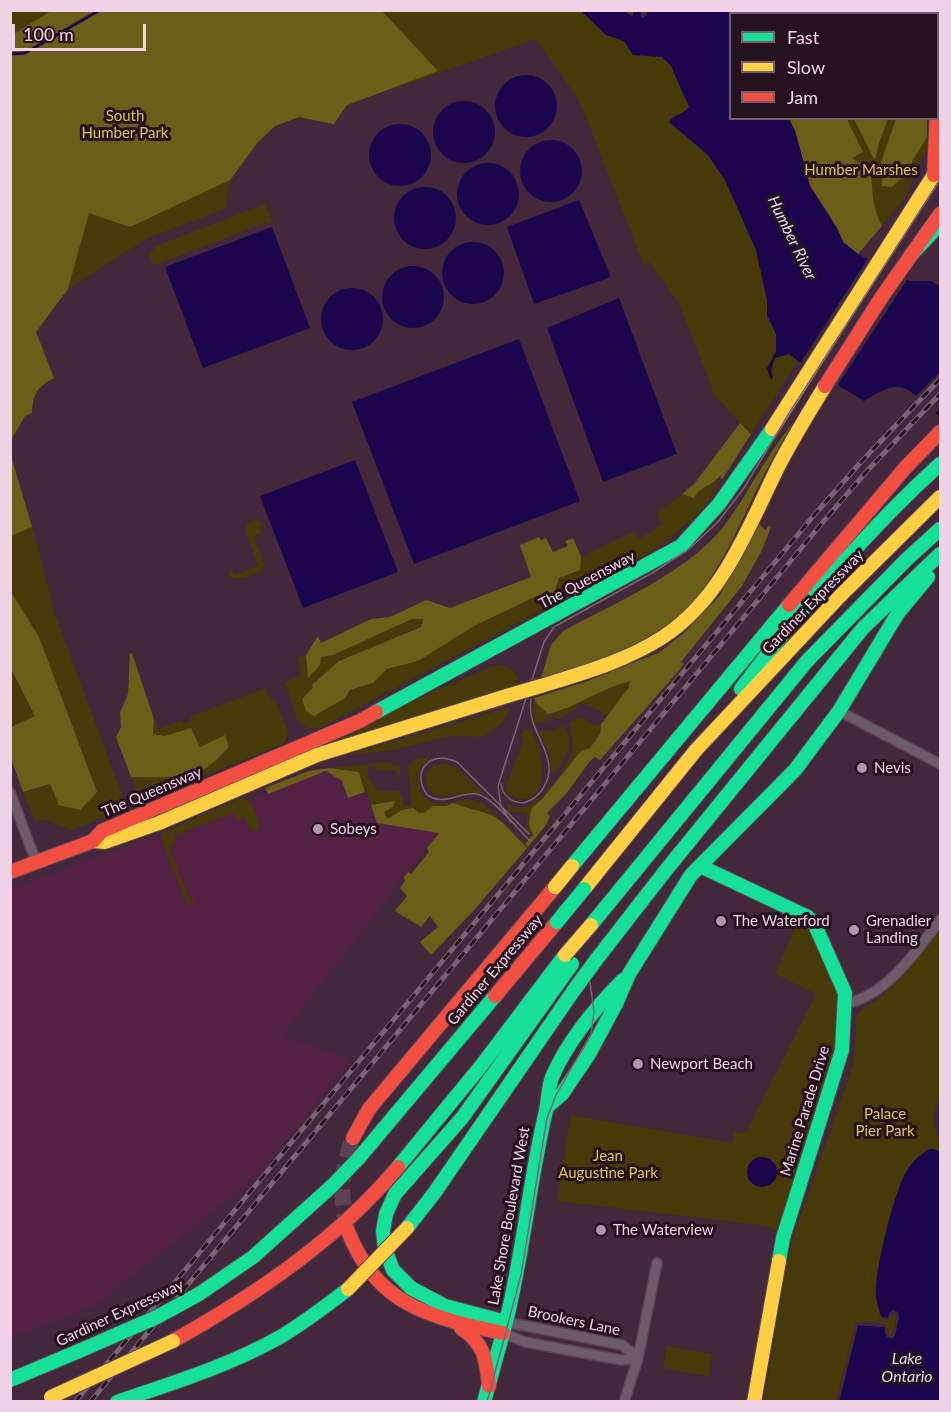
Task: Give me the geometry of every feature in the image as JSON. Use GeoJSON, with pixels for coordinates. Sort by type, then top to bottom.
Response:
{"type":"FeatureCollection","features":[{"type":"Feature","properties":{"kind":"main road"},"geometry":{"type":"LineString","coordinates":[[937,120],[933,161],[937,170]]}},
{"type":"Feature","properties":{"kind":"main road","name":"The Queensway"},"geometry":{"type":"LineString","coordinates":[[93,841],[102,831],[360,721],[681,546],[706,522],[731,489],[937,170]]}},
{"type":"Feature","properties":{"kind":"main road","name":"The Queensway"},"geometry":{"type":"LineString","coordinates":[[10,872],[93,841],[105,842],[159,823],[317,755],[626,659],[643,651],[675,629],[715,586],[736,551],[805,418],[940,214]]}},
{"type":"Feature","properties":{"kind":"main road"},"geometry":{"type":"LineString","coordinates":[[911,255],[940,224]]}},
{"type":"Feature","properties":{"kind":"main road"},"geometry":{"type":"LineString","coordinates":[[696,750],[765,656],[816,593],[872,530],[915,472],[940,432]]}},
{"type":"Feature","properties":{"kind":"main road"},"geometry":{"type":"LineString","coordinates":[[353,1138],[369,1109],[874,505],[915,472],[940,448]]}},
{"type":"Feature","properties":{"kind":"main road"},"geometry":{"type":"LineString","coordinates":[[915,472],[940,464]]}},
{"type":"Feature","properties":{"kind":"main road","name":"Gardiner Expressway"},"geometry":{"type":"LineString","coordinates":[[10,1380],[157,1317],[199,1294],[253,1257],[332,1186],[358,1159],[557,922],[696,750],[840,596],[940,497]]}},
{"type":"Feature","properties":{"kind":"main road"},"geometry":{"type":"LineString","coordinates":[[45,1399],[173,1341],[206,1323],[261,1288],[305,1255],[363,1206],[464,1089],[594,929],[653,849],[807,661],[907,559],[940,529]]}},
{"type":"Feature","properties":{"kind":"main road"},"geometry":{"type":"LineString","coordinates":[[118,1401],[210,1369],[256,1350],[300,1325],[348,1289],[407,1228],[435,1192],[574,990],[666,870],[863,628],[940,554]]}},
{"type":"Feature","properties":{"kind":"main road","name":"Lake Shore Boulevard West"},"geometry":{"type":"LineString","coordinates":[[547,1107],[562,1094],[589,1054],[629,974],[691,875],[812,751],[898,613],[940,564]]}},
{"type":"Feature","properties":{"kind":"main road","name":"Marine Parade Drive"},"geometry":{"type":"LineString","coordinates":[[700,866],[808,917],[815,925],[845,993],[840,1062],[781,1249],[754,1401]]}},
{"type":"Feature","properties":{"kind":"main road"},"geometry":{"type":"LineString","coordinates":[[505,1327],[445,1306],[411,1288],[393,1270],[385,1249],[383,1231],[386,1214],[395,1194],[462,1118],[569,959]]}},
{"type":"Feature","properties":{"kind":"main road","name":"Lake Shore Boulevard West"},"geometry":{"type":"LineString","coordinates":[[484,1401],[518,1274],[538,1142],[547,1107],[547,1092],[562,1060],[601,1003],[629,974]]}},
{"type":"Feature","properties":{"kind":"main road"},"geometry":{"type":"LineString","coordinates":[[347,1229],[359,1258],[378,1283],[406,1303],[452,1323],[474,1336],[481,1345],[489,1386]]}},
{"type":"Feature","properties":{"kind":"main road"},"geometry":{"type":"LineString","coordinates":[[452,1323],[505,1327]]}},
{"type":"Feature","properties":{"kind":"street"},"geometry":{"type":"LineString","coordinates":[[839,711],[940,764]]}},
{"type":"Feature","properties":{"kind":"street"},"geometry":{"type":"LineString","coordinates":[[10,792],[36,862]]}},
{"type":"Feature","properties":{"kind":"street"},"geometry":{"type":"LineString","coordinates":[[845,1004],[861,1001],[894,975],[940,920]]}},
{"type":"Feature","properties":{"kind":"street"},"geometry":{"type":"LineString","coordinates":[[624,1401],[638,1358],[657,1263]]}},
{"type":"Feature","properties":{"kind":"street","name":"Brookers Lane"},"geometry":{"type":"LineString","coordinates":[[505,1327],[622,1345],[638,1358]]}},
{"type":"Feature","properties":{"kind":"street","name":"Brookers Lane"},"geometry":{"type":"LineString","coordinates":[[505,1327],[525,1342],[621,1360],[638,1358]]}},
{"type":"Feature","properties":{"kind":"shaded area"},"geometry":{"type":"Polygon","coordinates":[[[326,771],[342,780],[348,798],[365,792],[377,823],[439,832],[282,1035],[351,1060],[259,1175],[93,1307],[11,1338],[11,889],[326,771]]]}},
{"type":"Feature","properties":{"kind":"green space","name":"South Humber Park"},"geometry":{"type":"Polygon","coordinates":[[[11,11],[581,11],[606,35],[624,41],[633,55],[662,57],[671,66],[689,107],[669,122],[708,155],[725,180],[756,250],[767,300],[768,321],[789,354],[798,361],[751,434],[715,396],[679,303],[649,262],[644,265],[580,102],[536,39],[347,105],[334,124],[299,117],[275,126],[258,142],[230,180],[225,209],[148,238],[68,289],[30,334],[11,431],[11,11]]]}},
{"type":"Feature","properties":{"kind":"green space"},"geometry":{"type":"Polygon","coordinates":[[[51,11],[382,11],[438,71],[347,105],[334,124],[299,117],[275,126],[258,142],[230,180],[130,227],[89,213],[68,289],[36,332],[54,378],[37,392],[33,401],[32,413],[25,416],[11,440],[11,32],[15,33],[51,11]]]}},
{"type":"Feature","properties":{"kind":"green space","name":"Humber Marshes"},"geometry":{"type":"Polygon","coordinates":[[[790,120],[927,120],[927,147],[905,198],[858,254],[805,169],[795,130],[790,120]]]}},
{"type":"Feature","properties":{"kind":"green space"},"geometry":{"type":"Polygon","coordinates":[[[847,120],[863,152],[852,158],[858,163],[865,160],[868,166],[875,210],[882,226],[858,254],[843,242],[837,228],[810,186],[790,121],[847,120]]]}},
{"type":"Feature","properties":{"kind":"green space"},"geometry":{"type":"Polygon","coordinates":[[[854,120],[888,120],[875,159],[854,120]]]}},
{"type":"Feature","properties":{"kind":"green space"},"geometry":{"type":"Polygon","coordinates":[[[896,120],[927,120],[927,137],[903,177],[892,187],[882,186],[881,162],[896,120]]]}},
{"type":"Feature","properties":{"kind":"green space"},"geometry":{"type":"Polygon","coordinates":[[[265,204],[273,224],[269,225],[267,222],[153,266],[149,255],[156,246],[265,204]]]}},
{"type":"Feature","properties":{"kind":"green space"},"geometry":{"type":"Polygon","coordinates":[[[740,423],[751,434],[722,480],[720,476],[694,498],[682,494],[694,484],[740,423]]]}},
{"type":"Feature","properties":{"kind":"green space"},"geometry":{"type":"Polygon","coordinates":[[[793,423],[719,564],[706,585],[673,623],[628,651],[596,663],[541,678],[551,645],[563,631],[671,572],[709,543],[724,526],[793,423]]]}},
{"type":"Feature","properties":{"kind":"green space"},"geometry":{"type":"Polygon","coordinates":[[[10,452],[32,527],[11,536],[10,536],[10,452]]]}},
{"type":"Feature","properties":{"kind":"green space"},"geometry":{"type":"Polygon","coordinates":[[[10,462],[35,537],[55,614],[126,806],[125,809],[72,830],[45,820],[35,821],[23,792],[54,783],[35,717],[11,727],[10,462]]]}},
{"type":"Feature","properties":{"kind":"green space"},"geometry":{"type":"Polygon","coordinates":[[[717,481],[717,489],[694,517],[647,554],[320,728],[308,728],[297,719],[285,682],[302,675],[299,668],[301,666],[296,659],[306,655],[309,677],[321,657],[412,619],[423,619],[421,626],[339,661],[345,698],[350,690],[373,683],[387,669],[418,661],[474,626],[539,595],[544,601],[552,598],[563,574],[584,556],[633,532],[639,539],[662,524],[656,514],[682,494],[694,498],[697,492],[717,481]]]}},
{"type":"Feature","properties":{"kind":"green space"},"geometry":{"type":"Polygon","coordinates":[[[258,518],[260,523],[266,522],[259,527],[261,533],[254,536],[265,567],[249,576],[231,578],[229,572],[232,569],[234,575],[258,566],[245,530],[248,523],[258,518]]]}},
{"type":"Feature","properties":{"kind":"green space"},"geometry":{"type":"Polygon","coordinates":[[[757,523],[766,530],[768,526],[771,527],[761,552],[742,586],[681,662],[684,664],[676,674],[600,760],[595,757],[590,761],[566,794],[547,813],[550,816],[546,825],[528,847],[525,844],[533,835],[529,825],[531,809],[543,798],[581,751],[590,748],[600,734],[601,724],[629,687],[630,681],[548,714],[534,698],[585,682],[660,652],[687,630],[720,595],[757,523]]]}},
{"type":"Feature","properties":{"kind":"green space"},"geometry":{"type":"Polygon","coordinates":[[[539,537],[541,540],[546,538],[553,552],[568,546],[565,541],[573,538],[581,556],[580,570],[559,578],[553,598],[544,601],[539,595],[474,626],[418,661],[387,669],[373,683],[350,690],[345,698],[314,716],[306,711],[302,699],[313,688],[312,685],[339,661],[421,627],[423,619],[412,619],[333,655],[321,657],[320,665],[308,678],[306,655],[318,636],[321,643],[371,619],[390,617],[426,600],[450,608],[531,577],[520,545],[539,537]]]}},
{"type":"Feature","properties":{"kind":"green space"},"geometry":{"type":"Polygon","coordinates":[[[11,592],[39,637],[97,792],[80,810],[59,805],[50,784],[23,792],[11,759],[11,727],[35,716],[11,669],[11,592]]]}},
{"type":"Feature","properties":{"kind":"green space"},"geometry":{"type":"Polygon","coordinates":[[[130,653],[132,653],[154,719],[153,734],[165,736],[191,728],[200,747],[225,735],[229,747],[207,767],[174,776],[131,777],[116,737],[121,727],[120,713],[128,694],[130,653]]]}},
{"type":"Feature","properties":{"kind":"green space"},"geometry":{"type":"Polygon","coordinates":[[[503,665],[517,675],[516,686],[320,746],[394,709],[491,667],[503,665]]]}},
{"type":"Feature","properties":{"kind":"green space"},"geometry":{"type":"Polygon","coordinates":[[[630,680],[629,687],[608,715],[581,702],[574,710],[559,719],[548,716],[547,719],[551,720],[535,724],[534,698],[537,704],[599,691],[630,680]]]}},
{"type":"Feature","properties":{"kind":"green space"},"geometry":{"type":"Polygon","coordinates":[[[265,688],[272,701],[275,700],[288,731],[285,743],[163,793],[162,791],[144,801],[140,800],[131,777],[156,778],[200,771],[229,747],[225,736],[199,747],[191,728],[165,736],[153,734],[154,719],[158,729],[181,721],[183,724],[191,721],[190,717],[265,688]]]}},
{"type":"Feature","properties":{"kind":"green space"},"geometry":{"type":"Polygon","coordinates":[[[510,707],[507,717],[500,725],[482,737],[450,736],[389,751],[346,755],[510,707]]]}},
{"type":"Feature","properties":{"kind":"green space"},"geometry":{"type":"Polygon","coordinates":[[[579,718],[597,726],[601,724],[600,734],[590,748],[581,751],[543,798],[531,809],[533,835],[527,830],[527,813],[510,811],[506,803],[523,808],[534,803],[546,791],[569,760],[572,739],[568,723],[579,718]]]}},
{"type":"Feature","properties":{"kind":"green space"},"geometry":{"type":"Polygon","coordinates":[[[563,726],[569,738],[569,744],[565,757],[553,775],[549,752],[539,732],[563,726]]]}},
{"type":"Feature","properties":{"kind":"green space"},"geometry":{"type":"Polygon","coordinates":[[[524,729],[532,731],[535,737],[541,759],[542,774],[536,792],[527,798],[518,799],[505,789],[523,742],[521,735],[524,729]]]}},
{"type":"Feature","properties":{"kind":"green space"},"geometry":{"type":"Polygon","coordinates":[[[429,757],[418,776],[420,789],[428,800],[443,804],[467,799],[484,804],[528,847],[495,817],[453,803],[446,806],[433,806],[424,813],[419,813],[413,808],[402,810],[387,819],[384,812],[394,801],[371,805],[359,772],[329,768],[392,762],[392,765],[400,766],[400,775],[397,780],[396,770],[376,771],[375,766],[368,767],[368,777],[378,791],[398,791],[402,796],[404,806],[411,806],[408,764],[413,760],[429,757]]]}},
{"type":"Feature","properties":{"kind":"green space"},"geometry":{"type":"Polygon","coordinates":[[[443,763],[461,772],[485,796],[468,793],[439,796],[430,792],[426,783],[427,773],[434,766],[443,763]]]}},
{"type":"Feature","properties":{"kind":"green space"},"geometry":{"type":"Polygon","coordinates":[[[329,768],[359,772],[365,792],[348,798],[342,781],[326,771],[268,794],[265,788],[309,771],[329,768]]]}},
{"type":"Feature","properties":{"kind":"green space"},"geometry":{"type":"Polygon","coordinates":[[[243,797],[256,813],[260,825],[257,830],[250,830],[245,818],[237,820],[233,813],[174,836],[176,844],[169,847],[190,900],[196,901],[188,904],[161,839],[161,833],[243,797]]]}},
{"type":"Feature","properties":{"kind":"green space"},"geometry":{"type":"Polygon","coordinates":[[[395,801],[394,806],[384,812],[387,819],[402,810],[413,808],[419,813],[424,813],[433,806],[446,806],[453,803],[495,817],[527,848],[476,908],[431,955],[420,942],[438,927],[430,916],[421,927],[395,911],[407,896],[400,888],[405,881],[404,877],[408,872],[411,874],[429,852],[427,848],[439,833],[377,823],[371,805],[395,801]]]}},
{"type":"Feature","properties":{"kind":"green space","name":"Jean Augustine Park"},"geometry":{"type":"Polygon","coordinates":[[[798,920],[810,929],[839,993],[833,1060],[777,1230],[760,1225],[557,1201],[571,1115],[732,1143],[734,1132],[746,1133],[816,994],[775,974],[798,920]]]}},
{"type":"Feature","properties":{"kind":"green space","name":"Palace Pier Park"},"geometry":{"type":"Polygon","coordinates":[[[940,926],[940,1098],[934,1121],[940,1152],[926,1151],[913,1162],[903,1181],[887,1233],[876,1294],[890,1313],[898,1312],[892,1338],[862,1324],[839,1401],[764,1402],[787,1262],[793,1238],[854,1063],[856,1016],[887,991],[940,926]]]}},
{"type":"Feature","properties":{"kind":"green space"},"geometry":{"type":"Polygon","coordinates":[[[667,1346],[711,1354],[709,1376],[663,1368],[667,1346]]]}},
{"type":"Feature","properties":{"kind":"water","name":"Humber River"},"geometry":{"type":"Polygon","coordinates":[[[581,11],[625,11],[632,17],[634,11],[641,11],[641,18],[646,16],[647,11],[732,11],[729,12],[729,120],[790,120],[795,130],[810,186],[837,228],[843,242],[858,254],[910,281],[931,281],[940,286],[940,416],[913,393],[899,387],[879,392],[864,401],[789,354],[775,358],[771,380],[767,368],[776,351],[776,334],[767,315],[767,300],[756,250],[725,180],[708,155],[669,122],[689,107],[671,66],[662,57],[633,55],[624,41],[606,35],[581,11]]]}},
{"type":"Feature","properties":{"kind":"water"},"geometry":{"type":"Polygon","coordinates":[[[520,75],[532,75],[548,84],[555,94],[557,106],[555,118],[548,128],[532,137],[520,137],[509,132],[500,123],[495,112],[495,100],[500,89],[509,80],[520,75]]]}},
{"type":"Feature","properties":{"kind":"water"},"geometry":{"type":"Polygon","coordinates":[[[458,101],[470,101],[486,110],[493,120],[495,132],[493,144],[486,154],[470,163],[458,163],[447,158],[438,149],[433,138],[433,126],[438,115],[447,106],[458,101]]]}},
{"type":"Feature","properties":{"kind":"water"},"geometry":{"type":"Polygon","coordinates":[[[394,124],[406,124],[422,133],[429,143],[431,155],[429,167],[422,177],[406,186],[394,186],[383,181],[374,172],[369,161],[369,149],[374,138],[383,129],[394,124]]]}},
{"type":"Feature","properties":{"kind":"water"},"geometry":{"type":"Polygon","coordinates":[[[545,140],[557,140],[573,149],[580,159],[582,171],[580,183],[573,193],[557,202],[545,202],[534,197],[525,188],[520,177],[520,165],[525,154],[534,145],[545,140]]]}},
{"type":"Feature","properties":{"kind":"water"},"geometry":{"type":"Polygon","coordinates":[[[482,163],[494,163],[510,172],[517,182],[519,194],[517,206],[510,216],[494,225],[482,225],[471,220],[462,211],[457,200],[457,188],[462,177],[471,168],[482,163]]]}},
{"type":"Feature","properties":{"kind":"water"},"geometry":{"type":"Polygon","coordinates":[[[419,187],[431,187],[447,196],[454,206],[456,218],[454,230],[447,240],[431,249],[419,249],[408,244],[399,235],[394,224],[394,212],[399,201],[408,192],[419,187]]]}},
{"type":"Feature","properties":{"kind":"water"},"geometry":{"type":"Polygon","coordinates":[[[579,200],[611,277],[534,304],[507,227],[579,200]]]}},
{"type":"Feature","properties":{"kind":"water"},"geometry":{"type":"Polygon","coordinates":[[[272,227],[310,328],[203,368],[165,267],[272,227]]]}},
{"type":"Feature","properties":{"kind":"water"},"geometry":{"type":"Polygon","coordinates":[[[467,242],[479,242],[495,251],[502,261],[504,273],[502,285],[495,295],[479,304],[467,304],[456,299],[447,290],[442,279],[442,267],[447,256],[456,247],[467,242]]]}},
{"type":"Feature","properties":{"kind":"water"},"geometry":{"type":"Polygon","coordinates":[[[407,266],[419,266],[435,275],[442,285],[444,297],[442,309],[435,319],[419,328],[407,328],[396,323],[387,314],[382,303],[382,291],[387,280],[396,271],[407,266]]]}},
{"type":"Feature","properties":{"kind":"water"},"geometry":{"type":"Polygon","coordinates":[[[346,288],[358,288],[374,297],[381,307],[383,319],[381,331],[374,341],[358,350],[346,350],[335,345],[326,336],[321,325],[321,313],[326,302],[335,293],[346,288]]]}},
{"type":"Feature","properties":{"kind":"water"},"geometry":{"type":"Polygon","coordinates":[[[619,298],[677,454],[603,482],[547,328],[619,298]]]}},
{"type":"Feature","properties":{"kind":"water"},"geometry":{"type":"Polygon","coordinates":[[[519,339],[580,501],[414,564],[352,402],[519,339]]]}},
{"type":"Feature","properties":{"kind":"water"},"geometry":{"type":"Polygon","coordinates":[[[355,460],[398,572],[303,608],[260,496],[355,460]]]}},
{"type":"Feature","properties":{"kind":"water","name":"Lake Ontario"},"geometry":{"type":"Polygon","coordinates":[[[929,1149],[940,1152],[940,1401],[839,1402],[858,1325],[885,1327],[885,1333],[892,1338],[899,1318],[894,1311],[890,1312],[888,1318],[881,1317],[876,1297],[882,1250],[901,1182],[916,1159],[929,1149]]]}},
{"type":"Feature","properties":{"kind":"water"},"geometry":{"type":"Polygon","coordinates":[[[762,1157],[768,1158],[776,1166],[776,1178],[768,1186],[762,1187],[756,1186],[748,1178],[747,1172],[748,1166],[756,1158],[762,1157]]]}},
{"type":"Feature","properties":{"kind":"pier"},"geometry":{"type":"Polygon","coordinates":[[[869,257],[909,277],[837,386],[799,365],[869,257]]]}},
{"type":"Feature","properties":{"kind":"pier"},"geometry":{"type":"Polygon","coordinates":[[[940,372],[940,408],[933,415],[915,397],[940,372]]]}},
{"type":"Feature","properties":{"kind":"pier"},"geometry":{"type":"Polygon","coordinates":[[[893,1310],[898,1312],[899,1318],[895,1336],[892,1338],[887,1337],[884,1327],[858,1325],[839,1401],[836,1402],[856,1323],[865,1321],[885,1324],[891,1335],[895,1326],[895,1314],[888,1321],[878,1316],[888,1318],[893,1310]]]}},
{"type":"Feature","properties":{"kind":"waterway"},"geometry":{"type":"LineString","coordinates":[[10,54],[25,53],[100,10]]}},
{"type":"Feature","properties":{"kind":"tunnel"},"geometry":{"type":"LineString","coordinates":[[347,1229],[342,1183],[353,1138]]}},
{"type":"Feature","properties":{"kind":"tram line"},"geometry":{"type":"LineString","coordinates":[[511,822],[501,806],[498,786],[544,642],[554,627],[652,573],[689,549],[717,523],[744,488],[791,410],[940,180]]}},
{"type":"Feature","properties":{"kind":"tram line"},"geometry":{"type":"LineString","coordinates":[[501,784],[508,798],[523,803],[538,795],[548,778],[547,756],[533,723],[531,700]]}},
{"type":"Feature","properties":{"kind":"tram line"},"geometry":{"type":"LineString","coordinates":[[529,834],[457,762],[439,758],[432,760],[422,771],[422,786],[427,795],[441,799],[470,794],[483,796],[529,840]]}},
{"type":"Feature","properties":{"kind":"tram line"},"geometry":{"type":"LineString","coordinates":[[487,1402],[521,1275],[547,1118],[556,1095],[591,1034],[594,1012],[590,982]]}},
{"type":"Feature","properties":{"kind":"railway"},"geometry":{"type":"LineString","coordinates":[[75,1402],[815,514],[940,379]]}},
{"type":"Feature","properties":{"kind":"railway"},"geometry":{"type":"LineString","coordinates":[[90,1402],[823,522],[867,471],[940,394]]}},
{"type":"Feature","properties":{"kind":"traffic: fast"},"geometry":{"type":"LineString","coordinates":[[911,255],[940,224]]}},
{"type":"Feature","properties":{"kind":"traffic: fast"},"geometry":{"type":"LineString","coordinates":[[376,712],[681,546],[719,504],[772,429]]}},
{"type":"Feature","properties":{"kind":"traffic: fast"},"geometry":{"type":"LineString","coordinates":[[741,689],[835,572],[886,516],[940,464]]}},
{"type":"Feature","properties":{"kind":"traffic: fast"},"geometry":{"type":"LineString","coordinates":[[591,925],[807,661],[907,559],[940,529]]}},
{"type":"Feature","properties":{"kind":"traffic: fast"},"geometry":{"type":"LineString","coordinates":[[596,960],[666,870],[863,628],[940,554]]}},
{"type":"Feature","properties":{"kind":"traffic: fast"},"geometry":{"type":"LineString","coordinates":[[839,711],[898,613],[928,577]]}},
{"type":"Feature","properties":{"kind":"traffic: fast"},"geometry":{"type":"LineString","coordinates":[[572,866],[789,605]]}},
{"type":"Feature","properties":{"kind":"traffic: fast"},"geometry":{"type":"LineString","coordinates":[[547,1107],[562,1094],[589,1054],[629,974],[691,875],[795,770],[839,711]]}},
{"type":"Feature","properties":{"kind":"traffic: fast"},"geometry":{"type":"LineString","coordinates":[[700,866],[808,917],[815,925],[845,993],[842,1050],[783,1238],[779,1261]]}},
{"type":"Feature","properties":{"kind":"traffic: fast"},"geometry":{"type":"LineString","coordinates":[[557,922],[584,889]]}},
{"type":"Feature","properties":{"kind":"traffic: fast"},"geometry":{"type":"LineString","coordinates":[[398,1167],[481,1066],[565,955]]}},
{"type":"Feature","properties":{"kind":"traffic: fast"},"geometry":{"type":"LineString","coordinates":[[574,990],[596,960]]}},
{"type":"Feature","properties":{"kind":"traffic: fast"},"geometry":{"type":"LineString","coordinates":[[506,1322],[445,1306],[411,1288],[393,1270],[385,1249],[383,1231],[386,1214],[395,1194],[462,1118],[572,964]]}},
{"type":"Feature","properties":{"kind":"traffic: fast"},"geometry":{"type":"LineString","coordinates":[[506,1322],[551,1080],[575,1037],[602,1002],[623,980]]}},
{"type":"Feature","properties":{"kind":"traffic: fast"},"geometry":{"type":"LineString","coordinates":[[407,1228],[435,1192],[574,990]]}},
{"type":"Feature","properties":{"kind":"traffic: fast"},"geometry":{"type":"LineString","coordinates":[[199,1294],[253,1257],[332,1186],[358,1159],[495,996]]}},
{"type":"Feature","properties":{"kind":"traffic: fast"},"geometry":{"type":"LineString","coordinates":[[117,1402],[241,1357],[298,1326],[348,1289]]}},
{"type":"Feature","properties":{"kind":"traffic: fast"},"geometry":{"type":"LineString","coordinates":[[79,1351],[157,1317],[199,1294]]}},
{"type":"Feature","properties":{"kind":"traffic: fast"},"geometry":{"type":"LineString","coordinates":[[484,1402],[506,1322]]}},
{"type":"Feature","properties":{"kind":"traffic: fast"},"geometry":{"type":"LineString","coordinates":[[10,1380],[79,1351]]}},
{"type":"Feature","properties":{"kind":"traffic: slow"},"geometry":{"type":"LineString","coordinates":[[772,429],[940,165]]}},
{"type":"Feature","properties":{"kind":"traffic: slow"},"geometry":{"type":"LineString","coordinates":[[541,686],[604,666],[634,653],[663,637],[684,621],[702,602],[732,559],[784,455],[825,386]]}},
{"type":"Feature","properties":{"kind":"traffic: slow"},"geometry":{"type":"LineString","coordinates":[[584,889],[696,750],[840,596],[940,497]]}},
{"type":"Feature","properties":{"kind":"traffic: slow"},"geometry":{"type":"LineString","coordinates":[[510,695],[541,686]]}},
{"type":"Feature","properties":{"kind":"traffic: slow"},"geometry":{"type":"LineString","coordinates":[[93,841],[105,842],[159,823],[317,755],[510,695]]}},
{"type":"Feature","properties":{"kind":"traffic: slow"},"geometry":{"type":"LineString","coordinates":[[555,887],[572,866]]}},
{"type":"Feature","properties":{"kind":"traffic: slow"},"geometry":{"type":"LineString","coordinates":[[565,955],[591,925]]}},
{"type":"Feature","properties":{"kind":"traffic: slow"},"geometry":{"type":"LineString","coordinates":[[348,1289],[407,1228]]}},
{"type":"Feature","properties":{"kind":"traffic: slow"},"geometry":{"type":"LineString","coordinates":[[754,1402],[779,1261]]}},
{"type":"Feature","properties":{"kind":"traffic: slow"},"geometry":{"type":"LineString","coordinates":[[51,1397],[173,1341]]}},
{"type":"Feature","properties":{"kind":"traffic: jam"},"geometry":{"type":"LineString","coordinates":[[934,175],[937,120]]}},
{"type":"Feature","properties":{"kind":"traffic: jam"},"geometry":{"type":"LineString","coordinates":[[825,386],[881,298],[940,214]]}},
{"type":"Feature","properties":{"kind":"traffic: jam"},"geometry":{"type":"LineString","coordinates":[[789,605],[906,467],[940,432]]}},
{"type":"Feature","properties":{"kind":"traffic: jam"},"geometry":{"type":"LineString","coordinates":[[10,872],[93,841],[102,831],[360,721],[376,712]]}},
{"type":"Feature","properties":{"kind":"traffic: jam"},"geometry":{"type":"LineString","coordinates":[[353,1138],[369,1109],[555,887]]}},
{"type":"Feature","properties":{"kind":"traffic: jam"},"geometry":{"type":"LineString","coordinates":[[495,996],[557,922]]}},
{"type":"Feature","properties":{"kind":"traffic: jam"},"geometry":{"type":"LineString","coordinates":[[173,1341],[234,1305],[322,1242],[349,1219],[398,1167]]}},
{"type":"Feature","properties":{"kind":"traffic: jam"},"geometry":{"type":"LineString","coordinates":[[347,1229],[359,1255],[390,1292],[429,1313],[503,1333]]}},
{"type":"Feature","properties":{"kind":"traffic: jam"},"geometry":{"type":"LineString","coordinates":[[461,1328],[480,1346],[487,1368],[489,1386]]}},
{"type":"Feature","properties":{"kind":"place","name":"Nevis"},"geometry":{"type":"Point","coordinates":[862,768]}},
{"type":"Feature","properties":{"kind":"place","name":"Sobeys"},"geometry":{"type":"Point","coordinates":[318,829]}},
{"type":"Feature","properties":{"kind":"place","name":"The Waterford"},"geometry":{"type":"Point","coordinates":[721,921]}},
{"type":"Feature","properties":{"kind":"place","name":"Grenadier Landing"},"geometry":{"type":"Point","coordinates":[854,930]}},
{"type":"Feature","properties":{"kind":"place","name":"Newport Beach"},"geometry":{"type":"Point","coordinates":[638,1064]}},
{"type":"Feature","properties":{"kind":"place","name":"The Waterview"},"geometry":{"type":"Point","coordinates":[601,1230]}}]}
